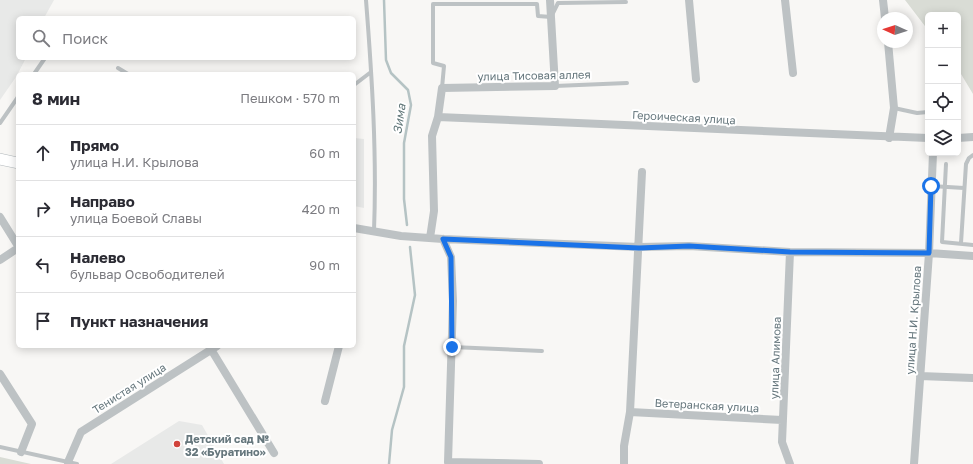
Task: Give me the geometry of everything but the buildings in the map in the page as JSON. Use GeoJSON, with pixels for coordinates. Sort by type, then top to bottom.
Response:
{"type":"FeatureCollection","features":[{"type":"Feature","properties":{"kind":"street"},"geometry":{"type":"LineString","coordinates":[[689,0],[696,79]]}},
{"type":"Feature","properties":{"kind":"street"},"geometry":{"type":"LineString","coordinates":[[785,0],[793,73]]}},
{"type":"Feature","properties":{"kind":"street"},"geometry":{"type":"LineString","coordinates":[[883,0],[884,12]]}},
{"type":"Feature","properties":{"kind":"street"},"geometry":{"type":"LineString","coordinates":[[554,86],[551,17],[555,1]]}},
{"type":"Feature","properties":{"kind":"street"},"geometry":{"type":"LineString","coordinates":[[889,48],[894,108],[889,138]]}},
{"type":"Feature","properties":{"kind":"street","name":"улица Тисовая аллея"},"geometry":{"type":"LineString","coordinates":[[442,88],[554,86]]}},
{"type":"Feature","properties":{"kind":"street"},"geometry":{"type":"LineString","coordinates":[[430,238],[434,211],[432,136],[438,117],[442,88]]}},
{"type":"Feature","properties":{"kind":"street","name":"Героическая улица"},"geometry":{"type":"LineString","coordinates":[[438,117],[889,138],[925,138]]}},
{"type":"Feature","properties":{"kind":"street"},"geometry":{"type":"LineString","coordinates":[[961,138],[973,137]]}},
{"type":"Feature","properties":{"kind":"street","name":"улица Н.И. Крылова"},"geometry":{"type":"LineString","coordinates":[[914,464],[929,253],[933,156]]}},
{"type":"Feature","properties":{"kind":"street"},"geometry":{"type":"LineString","coordinates":[[0,159],[16,162]]}},
{"type":"Feature","properties":{"kind":"street"},"geometry":{"type":"LineString","coordinates":[[624,464],[624,446],[630,412],[642,172]]}},
{"type":"Feature","properties":{"kind":"street"},"geometry":{"type":"LineString","coordinates":[[0,217],[16,244]]}},
{"type":"Feature","properties":{"kind":"street"},"geometry":{"type":"LineString","coordinates":[[356,228],[400,236],[443,239],[639,248],[689,246],[790,252],[929,253],[973,256]]}},
{"type":"Feature","properties":{"kind":"street"},"geometry":{"type":"LineString","coordinates":[[443,239],[451,257],[452,347],[448,462],[539,464]]}},
{"type":"Feature","properties":{"kind":"street"},"geometry":{"type":"LineString","coordinates":[[0,260],[16,248]]}},
{"type":"Feature","properties":{"kind":"street","name":"улица Алимова"},"geometry":{"type":"LineString","coordinates":[[790,252],[785,398],[782,420],[782,442],[790,464]]}},
{"type":"Feature","properties":{"kind":"street","name":"Тенистая улица"},"geometry":{"type":"LineString","coordinates":[[72,463],[81,432],[211,348]]}},
{"type":"Feature","properties":{"kind":"street"},"geometry":{"type":"LineString","coordinates":[[214,348],[274,453]]}},
{"type":"Feature","properties":{"kind":"street"},"geometry":{"type":"LineString","coordinates":[[325,401],[338,348]]}},
{"type":"Feature","properties":{"kind":"street"},"geometry":{"type":"LineString","coordinates":[[0,374],[32,424],[21,452]]}},
{"type":"Feature","properties":{"kind":"street"},"geometry":{"type":"LineString","coordinates":[[920,376],[973,378]]}},
{"type":"Feature","properties":{"kind":"street","name":"Ветеранская улица"},"geometry":{"type":"LineString","coordinates":[[630,412],[782,420]]}},
{"type":"Feature","properties":{"kind":"lane"},"geometry":{"type":"LineString","coordinates":[[366,0],[371,72],[375,197],[374,232]]}},
{"type":"Feature","properties":{"kind":"lane"},"geometry":{"type":"LineString","coordinates":[[555,1],[626,2]]}},
{"type":"Feature","properties":{"kind":"lane"},"geometry":{"type":"LineString","coordinates":[[442,88],[444,66],[433,63],[433,4],[537,2],[538,16],[551,17]]}},
{"type":"Feature","properties":{"kind":"lane"},"geometry":{"type":"LineString","coordinates":[[35,72],[44,60]]}},
{"type":"Feature","properties":{"kind":"lane"},"geometry":{"type":"LineString","coordinates":[[118,68],[125,72]]}},
{"type":"Feature","properties":{"kind":"lane"},"geometry":{"type":"LineString","coordinates":[[356,83],[371,72]]}},
{"type":"Feature","properties":{"kind":"lane","name":"улица Тисовая аллея"},"geometry":{"type":"LineString","coordinates":[[554,86],[626,83]]}},
{"type":"Feature","properties":{"kind":"lane"},"geometry":{"type":"LineString","coordinates":[[0,123],[16,100]]}},
{"type":"Feature","properties":{"kind":"lane"},"geometry":{"type":"LineString","coordinates":[[894,108],[917,113],[925,112]]}},
{"type":"Feature","properties":{"kind":"lane"},"geometry":{"type":"LineString","coordinates":[[961,243],[966,164],[969,158],[973,155]]}},
{"type":"Feature","properties":{"kind":"lane"},"geometry":{"type":"LineString","coordinates":[[946,164],[942,242],[973,244]]}},
{"type":"Feature","properties":{"kind":"lane"},"geometry":{"type":"LineString","coordinates":[[931,186],[964,188]]}},
{"type":"Feature","properties":{"kind":"lane"},"geometry":{"type":"LineString","coordinates":[[452,347],[542,351]]}},
{"type":"Feature","properties":{"kind":"lane"},"geometry":{"type":"LineString","coordinates":[[0,447],[72,463]]}},
{"type":"Feature","properties":{"kind":"shaded area"},"geometry":{"type":"Polygon","coordinates":[[[0,0],[54,0],[45,16],[16,16],[16,60],[25,60],[19,72],[16,72],[16,77],[0,100],[0,0]]]}},
{"type":"Feature","properties":{"kind":"shaded area"},"geometry":{"type":"Polygon","coordinates":[[[905,0],[973,0],[973,94],[961,74],[961,12],[925,12],[925,26],[905,0]]]}},
{"type":"Feature","properties":{"kind":"shaded area"},"geometry":{"type":"Polygon","coordinates":[[[356,138],[364,139],[364,208],[356,206],[356,138]]]}},
{"type":"Feature","properties":{"kind":"shaded area","name":"Детский сад № 32 «Буратино»"},"geometry":{"type":"Polygon","coordinates":[[[179,421],[202,425],[224,464],[111,464],[179,421]]]}},
{"type":"Feature","properties":{"kind":"shaded area"},"geometry":{"type":"Polygon","coordinates":[[[0,457],[31,464],[0,464],[0,457]]]}},
{"type":"Feature","properties":{"kind":"waterway","name":"Зима"},"geometry":{"type":"LineString","coordinates":[[384,0],[386,60],[391,73],[408,90],[411,105],[404,143],[404,199],[407,225]]}},
{"type":"Feature","properties":{"kind":"waterway","name":"Зима"},"geometry":{"type":"LineString","coordinates":[[389,464],[392,430],[404,387],[404,346],[415,295],[410,247]]}},
{"type":"Feature","properties":{"kind":"place","name":"Детский сад № 32 «Буратино»"},"geometry":{"type":"Point","coordinates":[177,444]}},
{"type":"Feature","properties":{"kind":"route"},"geometry":{"type":"LineString","coordinates":[[452,347],[453,300],[451,257],[443,239],[639,248],[689,246],[790,252],[929,253],[931,186]]}}]}
